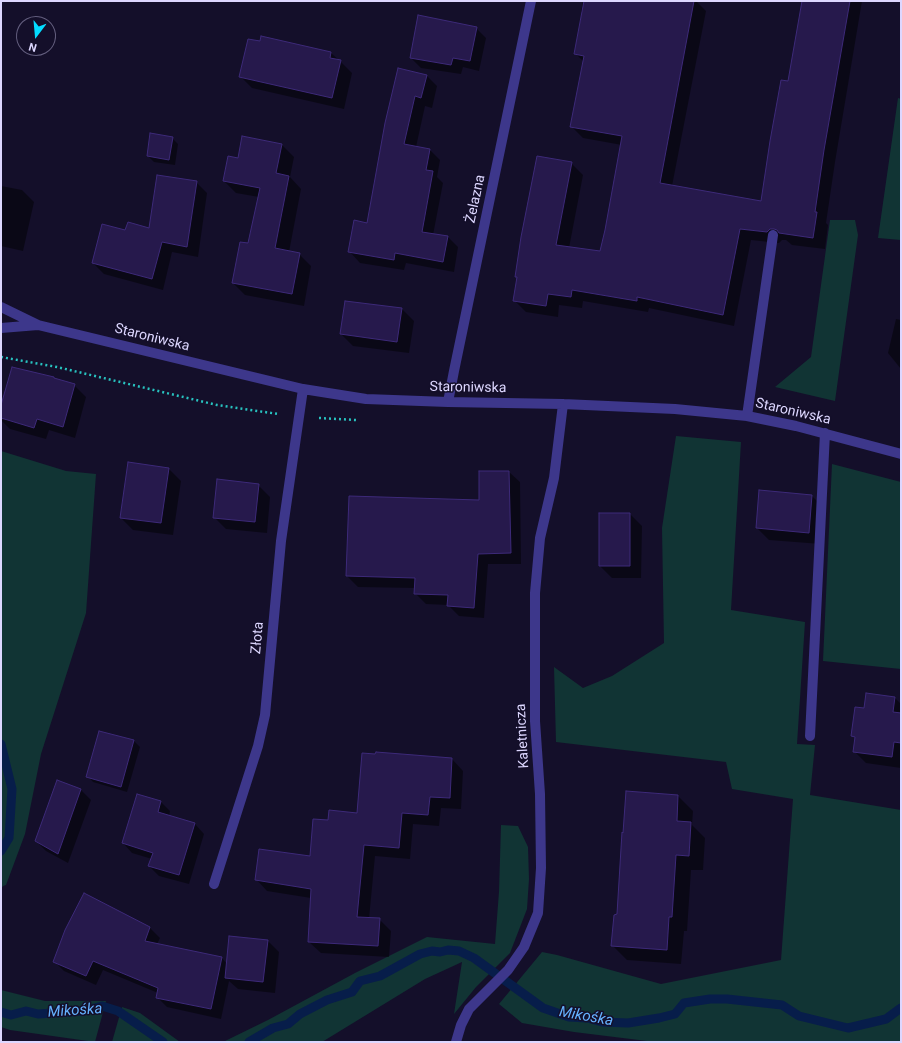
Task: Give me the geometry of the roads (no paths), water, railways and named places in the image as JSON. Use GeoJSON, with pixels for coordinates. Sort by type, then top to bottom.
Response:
{"type":"FeatureCollection","features":[{"type":"Feature","properties":{"kind":"street","name":"Żelazna"},"geometry":{"type":"LineString","coordinates":[[448,402],[531,1]]}},
{"type":"Feature","properties":{"kind":"street"},"geometry":{"type":"LineString","coordinates":[[747,416],[773,235]]}},
{"type":"Feature","properties":{"kind":"street","name":"Staroniwska"},"geometry":{"type":"LineString","coordinates":[[1,306],[38,325],[303,389],[366,398],[675,409],[747,416],[796,426],[901,454]]}},
{"type":"Feature","properties":{"kind":"street","name":"Staroniwska"},"geometry":{"type":"LineString","coordinates":[[1,328],[38,325]]}},
{"type":"Feature","properties":{"kind":"street","name":"Złota"},"geometry":{"type":"LineString","coordinates":[[214,884],[258,746],[265,715],[281,541],[303,389]]}},
{"type":"Feature","properties":{"kind":"street","name":"Kaletnicza"},"geometry":{"type":"LineString","coordinates":[[456,1042],[461,1025],[469,1009],[508,970],[524,947],[538,913],[540,897],[541,837],[536,721],[535,593],[540,538],[555,472],[563,404]]}},
{"type":"Feature","properties":{"kind":"street"},"geometry":{"type":"LineString","coordinates":[[810,736],[825,434]]}},
{"type":"Feature","properties":{"kind":"waterway","name":"Mikośka"},"geometry":{"type":"LineString","coordinates":[[1,744],[12,789],[9,838],[1,851]]}},
{"type":"Feature","properties":{"kind":"waterway","name":"Mikośka"},"geometry":{"type":"LineString","coordinates":[[249,1042],[273,1028],[288,1024],[300,1014],[327,1000],[352,992],[360,981],[380,976],[420,954],[432,951],[440,952],[448,950],[459,951],[474,958],[543,1008],[569,1017],[587,1018],[602,1022],[628,1023],[659,1018],[675,1014],[684,1003],[710,999],[727,999],[782,1005],[799,1016],[848,1028],[886,1019],[901,1008]]}},
{"type":"Feature","properties":{"kind":"waterway","name":"Mikośka"},"geometry":{"type":"LineString","coordinates":[[1,1012],[11,1015],[26,1011],[38,1014],[83,1011],[102,1006],[118,1011],[163,1042]]}}]}
